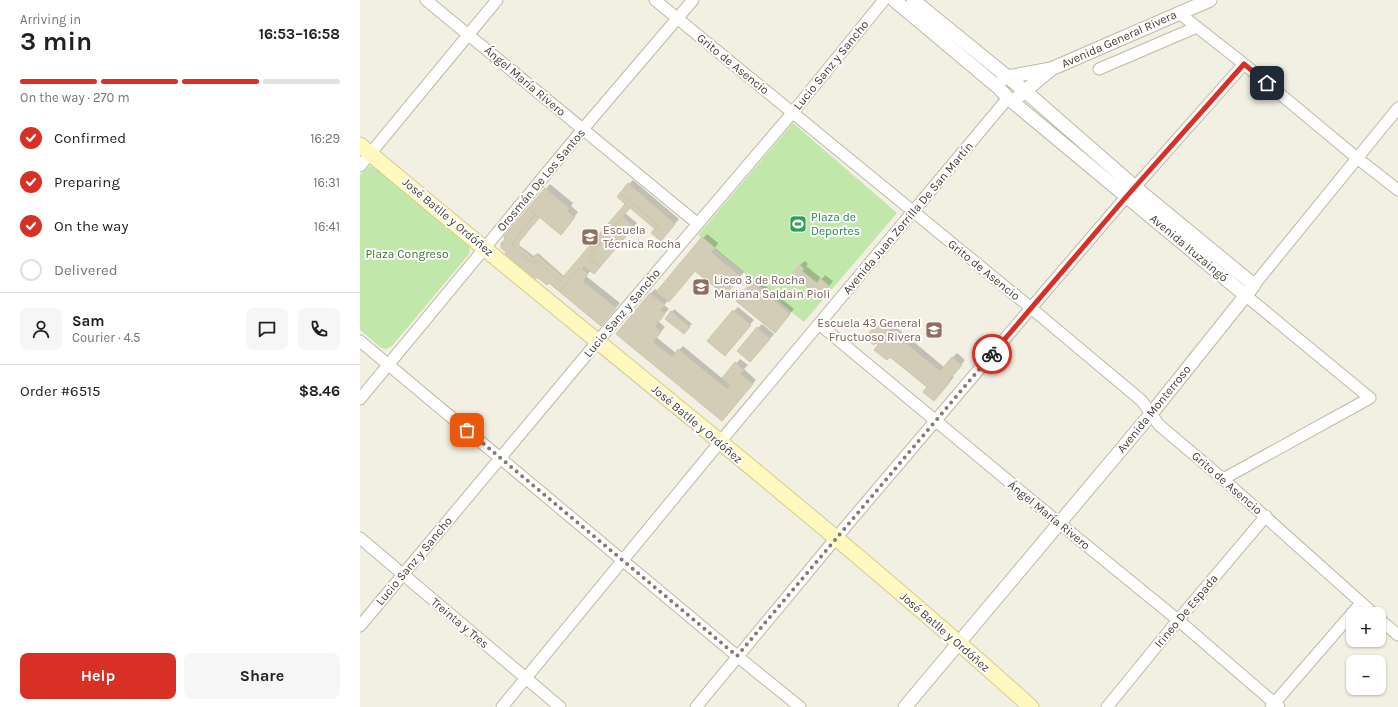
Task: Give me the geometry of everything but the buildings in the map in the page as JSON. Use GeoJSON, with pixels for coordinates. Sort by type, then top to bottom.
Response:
{"type":"FeatureCollection","features":[{"type":"Feature","properties":{"kind":"main road","name":"José Batlle y Ordóñez"},"geometry":{"type":"LineString","coordinates":[[365,149],[836,538],[959,642],[1031,707]]}},
{"type":"Feature","properties":{"kind":"street","name":"Ángel María Rivero"},"geometry":{"type":"LineString","coordinates":[[426,0],[698,224]]}},
{"type":"Feature","properties":{"kind":"street"},"geometry":{"type":"LineString","coordinates":[[360,166],[365,149],[468,35],[497,0]]}},
{"type":"Feature","properties":{"kind":"street","name":"Grito de Asencio"},"geometry":{"type":"LineString","coordinates":[[655,0],[793,112],[1142,401],[1159,425],[1266,516],[1366,607]]}},
{"type":"Feature","properties":{"kind":"street","name":"Orosmán De Los Santos"},"geometry":{"type":"LineString","coordinates":[[360,399],[583,129],[693,0]]}},
{"type":"Feature","properties":{"kind":"street","name":"Lucio Sanz y Sancho"},"geometry":{"type":"LineString","coordinates":[[360,626],[598,341],[793,112],[884,0]]}},
{"type":"Feature","properties":{"kind":"street","name":"Avenida Ituzaingó"},"geometry":{"type":"LineString","coordinates":[[894,0],[999,88],[1008,98],[1254,285]]}},
{"type":"Feature","properties":{"kind":"street","name":"Avenida Ituzaingó"},"geometry":{"type":"LineString","coordinates":[[913,0],[1025,91],[1131,192],[1245,295],[1370,398],[1223,479]]}},
{"type":"Feature","properties":{"kind":"street","name":"Avenida General Rivera"},"geometry":{"type":"LineString","coordinates":[[1007,77],[1051,69],[1210,0]]}},
{"type":"Feature","properties":{"kind":"street"},"geometry":{"type":"LineString","coordinates":[[1179,13],[1398,190]]}},
{"type":"Feature","properties":{"kind":"street"},"geometry":{"type":"LineString","coordinates":[[1099,69],[1197,27]]}},
{"type":"Feature","properties":{"kind":"street"},"geometry":{"type":"LineString","coordinates":[[696,707],[836,538],[1031,308],[1244,64]]}},
{"type":"Feature","properties":{"kind":"street","name":"Avenida General Rivera"},"geometry":{"type":"LineString","coordinates":[[1025,91],[1051,69]]}},
{"type":"Feature","properties":{"kind":"street"},"geometry":{"type":"LineString","coordinates":[[999,88],[999,84],[1002,79],[1007,77]]}},
{"type":"Feature","properties":{"kind":"street"},"geometry":{"type":"LineString","coordinates":[[1008,98],[1018,97],[1025,91]]}},
{"type":"Feature","properties":{"kind":"street","name":"Avenida Juan Zorrilla De San Martín"},"geometry":{"type":"LineString","coordinates":[[502,707],[720,442],[1008,98]]}},
{"type":"Feature","properties":{"kind":"street","name":"Avenida Monterroso"},"geometry":{"type":"LineString","coordinates":[[905,707],[1151,414],[1245,295],[1398,108]]}},
{"type":"Feature","properties":{"kind":"street","name":"Ángel María Rivero"},"geometry":{"type":"LineString","coordinates":[[819,324],[1178,620],[1275,706]]}},
{"type":"Feature","properties":{"kind":"street"},"geometry":{"type":"LineString","coordinates":[[360,341],[800,707]]}},
{"type":"Feature","properties":{"kind":"street","name":"Irineo De Espada"},"geometry":{"type":"LineString","coordinates":[[1107,707],[1266,516]]}},
{"type":"Feature","properties":{"kind":"street","name":"Treinta y Tres"},"geometry":{"type":"LineString","coordinates":[[360,538],[560,707]]}},
{"type":"Feature","properties":{"kind":"street"},"geometry":{"type":"LineString","coordinates":[[1275,706],[1361,603]]}},
{"type":"Feature","properties":{"kind":"street"},"geometry":{"type":"LineString","coordinates":[[1386,625],[1398,635]]}},
{"type":"Feature","properties":{"kind":"green space","name":"Plaza de Deportes"},"geometry":{"type":"Polygon","coordinates":[[[793,123],[897,213],[804,322],[698,235],[793,123]]]}},
{"type":"Feature","properties":{"kind":"green space","name":"Plaza Congreso"},"geometry":{"type":"Polygon","coordinates":[[[370,166],[375,167],[468,244],[470,249],[469,254],[392,346],[386,349],[380,347],[360,330],[360,175],[370,166]]]}},
{"type":"Feature","properties":{"kind":"way so far"},"geometry":{"type":"LineString","coordinates":[[467,430],[737,656],[992,354]]}},
{"type":"Feature","properties":{"kind":"place","name":"Plaza de Deportes"},"geometry":{"type":"Point","coordinates":[798,224]}},
{"type":"Feature","properties":{"kind":"place","name":"Escuela Técnica Rocha"},"geometry":{"type":"Point","coordinates":[590,237]}},
{"type":"Feature","properties":{"kind":"place","name":"Liceo 3 de Rocha Mariana Saldain Pioli"},"geometry":{"type":"Point","coordinates":[701,287]}},
{"type":"Feature","properties":{"kind":"place","name":"Escuela 43 General Fructuoso Rivera"},"geometry":{"type":"Point","coordinates":[934,330]}},
{"type":"Feature","properties":{"kind":"route"},"geometry":{"type":"LineString","coordinates":[[992,354],[1126,197],[1136,188],[1244,64],[1267,83]]}}]}
